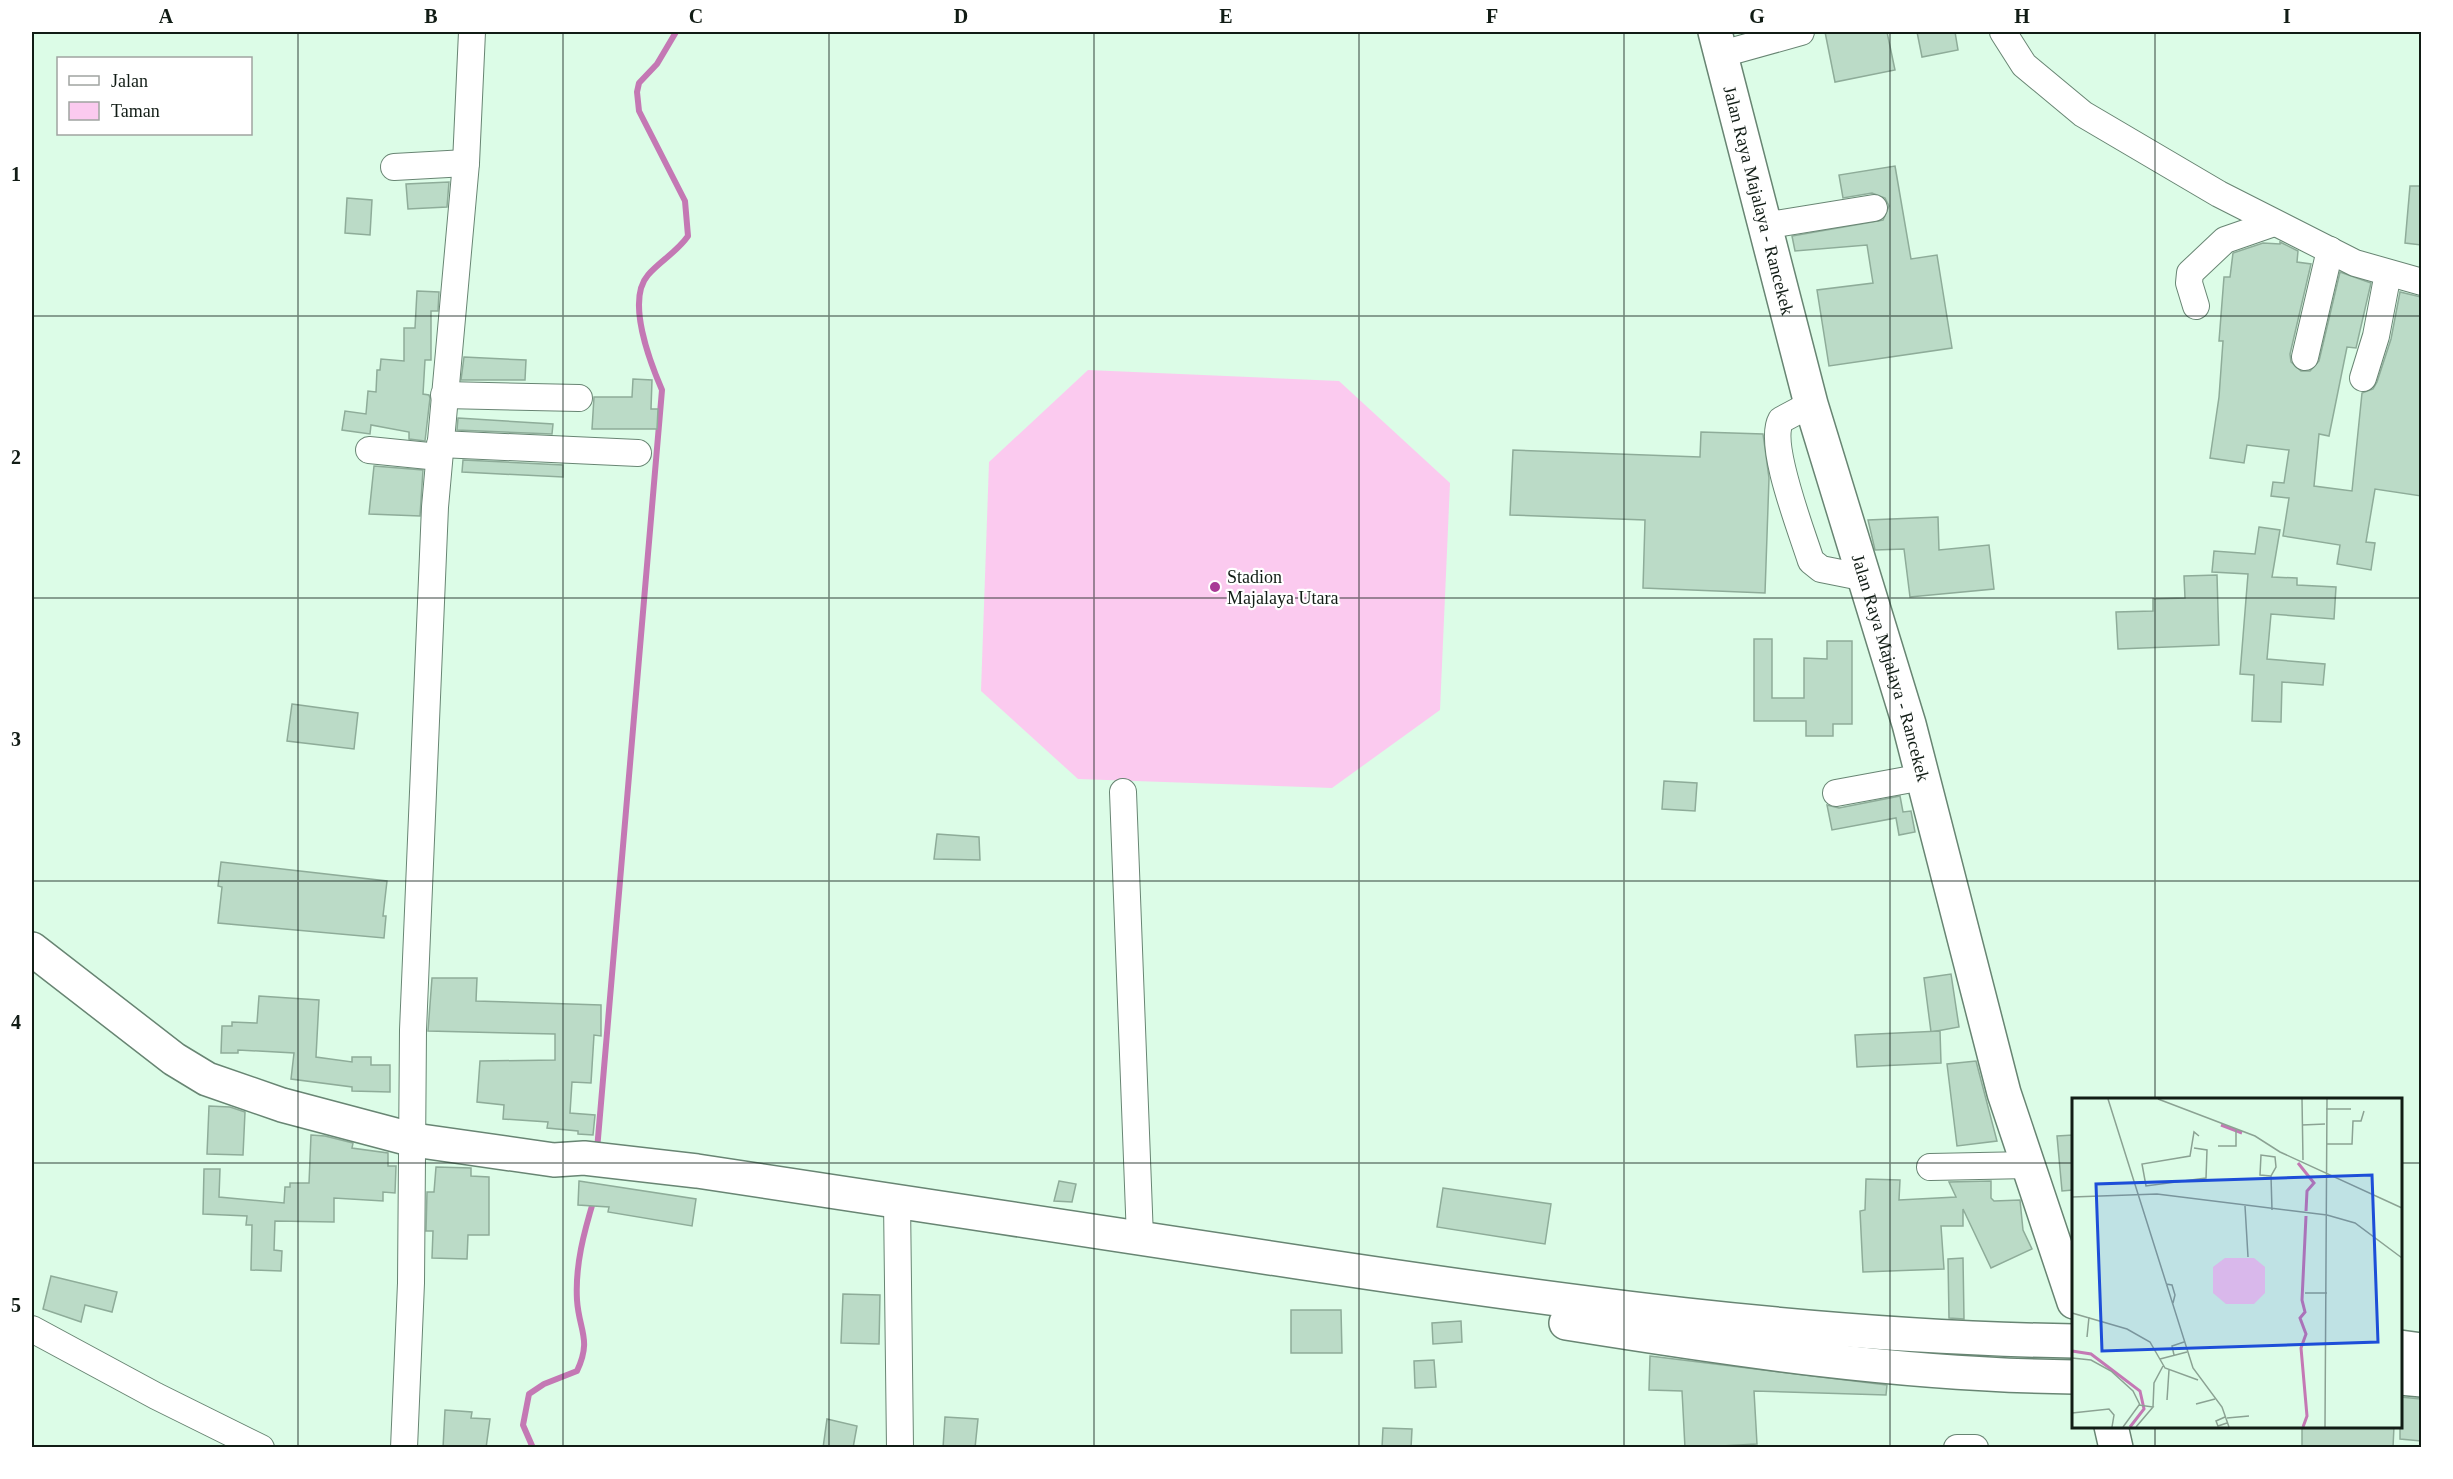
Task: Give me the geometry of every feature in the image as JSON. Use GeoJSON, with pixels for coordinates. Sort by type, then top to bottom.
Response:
{"type":"FeatureCollection","features":[{"type":"Feature","properties":{"kind":"main road","name":"Jalan Raya Majalaya - Rancekek"},"geometry":{"type":"LineString","coordinates":[[1719,43],[1811,404],[1866,578],[1923,777],[2004,1093],[2072,1299]]}},
{"type":"Feature","properties":{"kind":"main road"},"geometry":{"type":"LineString","coordinates":[[32,949],[143,1037],[207,1079],[282,1105],[414,1140],[554,1160],[588,1172],[897,1211],[1140,1238],[1570,1303],[1828,1331],[1973,1339],[2072,1341]]}},
{"type":"Feature","properties":{"kind":"main road"},"geometry":{"type":"LineString","coordinates":[[897,1211],[1782,1357],[1911,1371],[2072,1377]]}},
{"type":"Feature","properties":{"kind":"main road"},"geometry":{"type":"LineString","coordinates":[[2402,1347],[2421,1350]]}},
{"type":"Feature","properties":{"kind":"main road"},"geometry":{"type":"LineString","coordinates":[[2402,1378],[2421,1380]]}},
{"type":"Feature","properties":{"kind":"main road"},"geometry":{"type":"LineString","coordinates":[[2111,1428],[2116,1448]]}},
{"type":"Feature","properties":{"kind":"street"},"geometry":{"type":"LineString","coordinates":[[404,1448],[411,1282],[414,1140],[413,1030],[439,450],[466,163],[472,32]]}},
{"type":"Feature","properties":{"kind":"street"},"geometry":{"type":"LineString","coordinates":[[1719,43],[1801,32]]}},
{"type":"Feature","properties":{"kind":"street"},"geometry":{"type":"LineString","coordinates":[[2003,32],[2024,65],[2083,114],[2219,194],[2274,223],[2355,263],[2421,282]]}},
{"type":"Feature","properties":{"kind":"street"},"geometry":{"type":"LineString","coordinates":[[394,167],[466,163]]}},
{"type":"Feature","properties":{"kind":"street"},"geometry":{"type":"LineString","coordinates":[[1764,226],[1874,208]]}},
{"type":"Feature","properties":{"kind":"street"},"geometry":{"type":"LineString","coordinates":[[2196,306],[2189,283],[2190,273],[2225,240],[2274,223]]}},
{"type":"Feature","properties":{"kind":"street"},"geometry":{"type":"LineString","coordinates":[[2305,357],[2330,250]]}},
{"type":"Feature","properties":{"kind":"street"},"geometry":{"type":"LineString","coordinates":[[2363,378],[2376,336],[2388,273]]}},
{"type":"Feature","properties":{"kind":"street"},"geometry":{"type":"LineString","coordinates":[[444,395],[579,398]]}},
{"type":"Feature","properties":{"kind":"street"},"geometry":{"type":"LineString","coordinates":[[1811,404],[1781,420],[1779,424],[1777,443],[1784,476],[1811,561],[1821,569],[1866,578]]}},
{"type":"Feature","properties":{"kind":"street"},"geometry":{"type":"LineString","coordinates":[[369,450],[638,453]]}},
{"type":"Feature","properties":{"kind":"street"},"geometry":{"type":"LineString","coordinates":[[1836,793],[1923,777]]}},
{"type":"Feature","properties":{"kind":"street"},"geometry":{"type":"LineString","coordinates":[[1123,792],[1140,1238]]}},
{"type":"Feature","properties":{"kind":"street"},"geometry":{"type":"LineString","coordinates":[[1930,1167],[2029,1165]]}},
{"type":"Feature","properties":{"kind":"street"},"geometry":{"type":"LineString","coordinates":[[897,1211],[900,1448]]}},
{"type":"Feature","properties":{"kind":"street"},"geometry":{"type":"LineString","coordinates":[[32,1329],[156,1396],[261,1448]]}},
{"type":"Feature","properties":{"kind":"street"},"geometry":{"type":"LineString","coordinates":[[1958,1448],[1975,1448]]}},
{"type":"Feature","properties":{"kind":"green space","name":"Stadion Majalaya Utara"},"geometry":{"type":"Polygon","coordinates":[[[1088,370],[1339,381],[1450,483],[1440,710],[1332,788],[1078,779],[981,691],[989,462],[1088,370]]]}},
{"type":"Feature","properties":{"kind":"building"},"geometry":{"type":"Polygon","coordinates":[[[1825,32],[1887,32],[1895,70],[1835,82],[1825,32]]]}},
{"type":"Feature","properties":{"kind":"building"},"geometry":{"type":"Polygon","coordinates":[[[1917,32],[1955,32],[1958,50],[1922,57],[1917,32]]]}},
{"type":"Feature","properties":{"kind":"building"},"geometry":{"type":"Polygon","coordinates":[[[1895,166],[1911,259],[1937,255],[1952,348],[1829,366],[1817,290],[1873,283],[1867,245],[1795,251],[1792,236],[1883,220],[1889,206],[1885,198],[1872,193],[1843,198],[1839,175],[1895,166]]]}},
{"type":"Feature","properties":{"kind":"building"},"geometry":{"type":"Polygon","coordinates":[[[449,182],[447,207],[408,209],[406,184],[449,182]]]}},
{"type":"Feature","properties":{"kind":"building"},"geometry":{"type":"Polygon","coordinates":[[[2410,186],[2421,186],[2421,245],[2405,243],[2410,186]]]}},
{"type":"Feature","properties":{"kind":"building"},"geometry":{"type":"Polygon","coordinates":[[[347,198],[372,200],[370,235],[345,233],[347,198]]]}},
{"type":"Feature","properties":{"kind":"building"},"geometry":{"type":"Polygon","coordinates":[[[2280,242],[2298,251],[2297,262],[2311,264],[2290,354],[2291,362],[2301,371],[2310,371],[2319,361],[2340,272],[2371,283],[2356,348],[2347,347],[2329,436],[2319,434],[2314,486],[2352,491],[2362,393],[2373,389],[2377,382],[2391,339],[2400,292],[2421,297],[2421,496],[2375,489],[2366,542],[2375,543],[2371,570],[2337,564],[2340,545],[2283,536],[2289,498],[2271,496],[2273,482],[2284,483],[2289,450],[2247,445],[2244,463],[2210,458],[2219,397],[2223,341],[2219,341],[2224,277],[2230,277],[2233,253],[2263,243],[2280,244],[2280,242]]]}},
{"type":"Feature","properties":{"kind":"building"},"geometry":{"type":"Polygon","coordinates":[[[417,291],[439,292],[438,311],[431,311],[431,360],[425,360],[423,394],[429,395],[430,398],[425,441],[409,439],[409,432],[371,425],[370,434],[342,430],[345,411],[366,414],[368,391],[376,392],[377,370],[380,370],[381,359],[404,361],[404,328],[415,328],[417,291]]]}},
{"type":"Feature","properties":{"kind":"building"},"geometry":{"type":"Polygon","coordinates":[[[464,357],[526,360],[525,380],[461,380],[464,357]]]}},
{"type":"Feature","properties":{"kind":"building"},"geometry":{"type":"Polygon","coordinates":[[[633,379],[652,380],[651,409],[658,409],[657,429],[592,429],[594,397],[632,397],[633,379]]]}},
{"type":"Feature","properties":{"kind":"building"},"geometry":{"type":"Polygon","coordinates":[[[458,418],[553,424],[552,434],[457,430],[458,418]]]}},
{"type":"Feature","properties":{"kind":"building"},"geometry":{"type":"Polygon","coordinates":[[[1701,432],[1763,434],[1769,478],[1765,593],[1643,588],[1645,520],[1510,515],[1513,450],[1700,457],[1701,432]]]}},
{"type":"Feature","properties":{"kind":"building"},"geometry":{"type":"Polygon","coordinates":[[[463,460],[563,465],[563,477],[462,472],[463,460]]]}},
{"type":"Feature","properties":{"kind":"building"},"geometry":{"type":"Polygon","coordinates":[[[374,466],[423,470],[420,516],[369,514],[374,466]]]}},
{"type":"Feature","properties":{"kind":"building"},"geometry":{"type":"Polygon","coordinates":[[[1938,517],[1939,550],[1989,545],[1994,589],[1910,597],[1904,549],[1875,550],[1868,520],[1938,517]]]}},
{"type":"Feature","properties":{"kind":"building"},"geometry":{"type":"Polygon","coordinates":[[[2259,527],[2280,530],[2272,577],[2297,578],[2297,585],[2336,587],[2334,619],[2271,614],[2267,659],[2325,664],[2323,685],[2282,682],[2281,722],[2252,721],[2254,675],[2240,674],[2248,574],[2212,572],[2214,551],[2255,554],[2259,527]]]}},
{"type":"Feature","properties":{"kind":"building"},"geometry":{"type":"Polygon","coordinates":[[[2217,575],[2219,645],[2118,649],[2116,612],[2153,611],[2153,599],[2185,598],[2184,576],[2217,575]]]}},
{"type":"Feature","properties":{"kind":"building"},"geometry":{"type":"Polygon","coordinates":[[[1754,639],[1772,639],[1772,698],[1804,698],[1804,658],[1827,659],[1827,641],[1852,641],[1852,724],[1833,724],[1833,736],[1806,736],[1806,721],[1754,721],[1754,639]]]}},
{"type":"Feature","properties":{"kind":"building"},"geometry":{"type":"Polygon","coordinates":[[[292,704],[358,713],[354,749],[287,741],[292,704]]]}},
{"type":"Feature","properties":{"kind":"building"},"geometry":{"type":"Polygon","coordinates":[[[1664,781],[1697,783],[1695,811],[1662,809],[1664,781]]]}},
{"type":"Feature","properties":{"kind":"building"},"geometry":{"type":"Polygon","coordinates":[[[1900,796],[1903,812],[1911,811],[1915,832],[1899,835],[1896,818],[1832,830],[1827,805],[1839,808],[1900,796]]]}},
{"type":"Feature","properties":{"kind":"building"},"geometry":{"type":"Polygon","coordinates":[[[937,834],[979,837],[980,860],[934,859],[937,834]]]}},
{"type":"Feature","properties":{"kind":"building"},"geometry":{"type":"Polygon","coordinates":[[[221,862],[387,881],[383,916],[386,916],[384,938],[218,923],[222,887],[218,886],[221,862]]]}},
{"type":"Feature","properties":{"kind":"building"},"geometry":{"type":"Polygon","coordinates":[[[1951,974],[1959,1027],[1931,1032],[1924,978],[1951,974]]]}},
{"type":"Feature","properties":{"kind":"building"},"geometry":{"type":"Polygon","coordinates":[[[432,978],[477,978],[476,1001],[601,1005],[601,1036],[594,1035],[591,1083],[572,1082],[570,1113],[595,1115],[593,1135],[547,1128],[548,1122],[503,1119],[504,1105],[477,1102],[480,1061],[555,1060],[555,1034],[428,1031],[432,978]]]}},
{"type":"Feature","properties":{"kind":"building"},"geometry":{"type":"Polygon","coordinates":[[[259,996],[319,1000],[316,1057],[352,1062],[352,1057],[371,1057],[371,1065],[390,1065],[390,1092],[352,1091],[352,1087],[291,1079],[294,1053],[238,1050],[238,1053],[221,1053],[222,1026],[232,1026],[232,1022],[257,1023],[259,996]]]}},
{"type":"Feature","properties":{"kind":"building"},"geometry":{"type":"Polygon","coordinates":[[[1940,1031],[1941,1063],[1857,1067],[1855,1035],[1940,1031]]]}},
{"type":"Feature","properties":{"kind":"building"},"geometry":{"type":"Polygon","coordinates":[[[1976,1061],[1997,1141],[1957,1146],[1947,1064],[1976,1061]]]}},
{"type":"Feature","properties":{"kind":"building"},"geometry":{"type":"Polygon","coordinates":[[[209,1106],[230,1107],[245,1112],[243,1155],[207,1154],[209,1106]]]}},
{"type":"Feature","properties":{"kind":"building"},"geometry":{"type":"Polygon","coordinates":[[[311,1135],[353,1143],[352,1148],[388,1153],[388,1166],[396,1166],[395,1193],[383,1192],[383,1201],[334,1198],[334,1222],[275,1221],[274,1250],[282,1251],[281,1271],[251,1270],[252,1225],[246,1225],[247,1216],[203,1214],[204,1169],[220,1169],[219,1197],[284,1203],[285,1187],[290,1187],[290,1183],[309,1183],[311,1135]]]}},
{"type":"Feature","properties":{"kind":"building"},"geometry":{"type":"Polygon","coordinates":[[[2072,1135],[2072,1190],[2062,1191],[2057,1136],[2072,1135]]]}},
{"type":"Feature","properties":{"kind":"building"},"geometry":{"type":"Polygon","coordinates":[[[436,1167],[471,1168],[471,1176],[489,1177],[489,1235],[468,1235],[467,1259],[432,1258],[433,1231],[426,1231],[427,1192],[434,1192],[436,1167]]]}},
{"type":"Feature","properties":{"kind":"building"},"geometry":{"type":"Polygon","coordinates":[[[1866,1179],[1900,1180],[1899,1200],[1956,1197],[1949,1182],[1991,1181],[1991,1198],[1994,1201],[2020,1200],[2023,1230],[2032,1249],[1991,1268],[1963,1209],[1963,1226],[1941,1226],[1944,1269],[1863,1272],[1860,1211],[1865,1210],[1866,1179]]]}},
{"type":"Feature","properties":{"kind":"building"},"geometry":{"type":"Polygon","coordinates":[[[579,1181],[696,1199],[692,1226],[608,1212],[609,1207],[578,1205],[579,1181]]]}},
{"type":"Feature","properties":{"kind":"building"},"geometry":{"type":"Polygon","coordinates":[[[1059,1181],[1076,1184],[1072,1202],[1054,1201],[1059,1181]]]}},
{"type":"Feature","properties":{"kind":"building"},"geometry":{"type":"Polygon","coordinates":[[[1443,1188],[1551,1204],[1545,1244],[1437,1227],[1443,1188]]]}},
{"type":"Feature","properties":{"kind":"building"},"geometry":{"type":"Polygon","coordinates":[[[1963,1258],[1964,1319],[1949,1318],[1948,1259],[1963,1258]]]}},
{"type":"Feature","properties":{"kind":"building"},"geometry":{"type":"Polygon","coordinates":[[[51,1276],[117,1292],[112,1312],[85,1305],[81,1322],[43,1309],[51,1276]]]}},
{"type":"Feature","properties":{"kind":"building"},"geometry":{"type":"Polygon","coordinates":[[[843,1294],[880,1295],[879,1344],[841,1343],[843,1294]]]}},
{"type":"Feature","properties":{"kind":"building"},"geometry":{"type":"Polygon","coordinates":[[[1291,1310],[1341,1310],[1342,1353],[1291,1353],[1291,1310]]]}},
{"type":"Feature","properties":{"kind":"building"},"geometry":{"type":"Polygon","coordinates":[[[1461,1321],[1462,1342],[1433,1344],[1432,1323],[1461,1321]]]}},
{"type":"Feature","properties":{"kind":"building"},"geometry":{"type":"Polygon","coordinates":[[[1650,1356],[1887,1385],[1886,1395],[1754,1391],[1757,1444],[1685,1448],[1682,1391],[1649,1390],[1650,1356]]]}},
{"type":"Feature","properties":{"kind":"building"},"geometry":{"type":"Polygon","coordinates":[[[1434,1360],[1436,1387],[1415,1388],[1414,1361],[1434,1360]]]}},
{"type":"Feature","properties":{"kind":"building"},"geometry":{"type":"Polygon","coordinates":[[[2402,1397],[2421,1399],[2421,1441],[2400,1439],[2402,1397]]]}},
{"type":"Feature","properties":{"kind":"building"},"geometry":{"type":"Polygon","coordinates":[[[445,1410],[472,1412],[471,1418],[490,1419],[486,1448],[443,1448],[445,1410]]]}},
{"type":"Feature","properties":{"kind":"building"},"geometry":{"type":"Polygon","coordinates":[[[945,1417],[978,1419],[975,1448],[943,1448],[945,1417]]]}},
{"type":"Feature","properties":{"kind":"building"},"geometry":{"type":"Polygon","coordinates":[[[827,1419],[857,1426],[853,1448],[823,1448],[827,1419]]]}},
{"type":"Feature","properties":{"kind":"building"},"geometry":{"type":"Polygon","coordinates":[[[1383,1428],[1412,1429],[1411,1448],[1382,1448],[1383,1428]]]}},
{"type":"Feature","properties":{"kind":"building"},"geometry":{"type":"Polygon","coordinates":[[[2302,1428],[2394,1428],[2393,1448],[2302,1448],[2302,1428]]]}},
{"type":"Feature","properties":{"kind":"waterway"},"geometry":{"type":"LineString","coordinates":[[597,1150],[662,390],[646,348],[639,300],[642,286],[648,275],[688,236],[685,201],[639,111],[637,92],[639,83],[657,64],[676,32]]}},
{"type":"Feature","properties":{"kind":"waterway"},"geometry":{"type":"LineString","coordinates":[[533,1448],[523,1425],[529,1394],[544,1384],[577,1371],[584,1351],[578,1311],[577,1274],[594,1199]]}},
{"type":"Feature","properties":{"kind":"place","name":"Stadion Majalaya Utara"},"geometry":{"type":"Point","coordinates":[1215,587]}}]}
